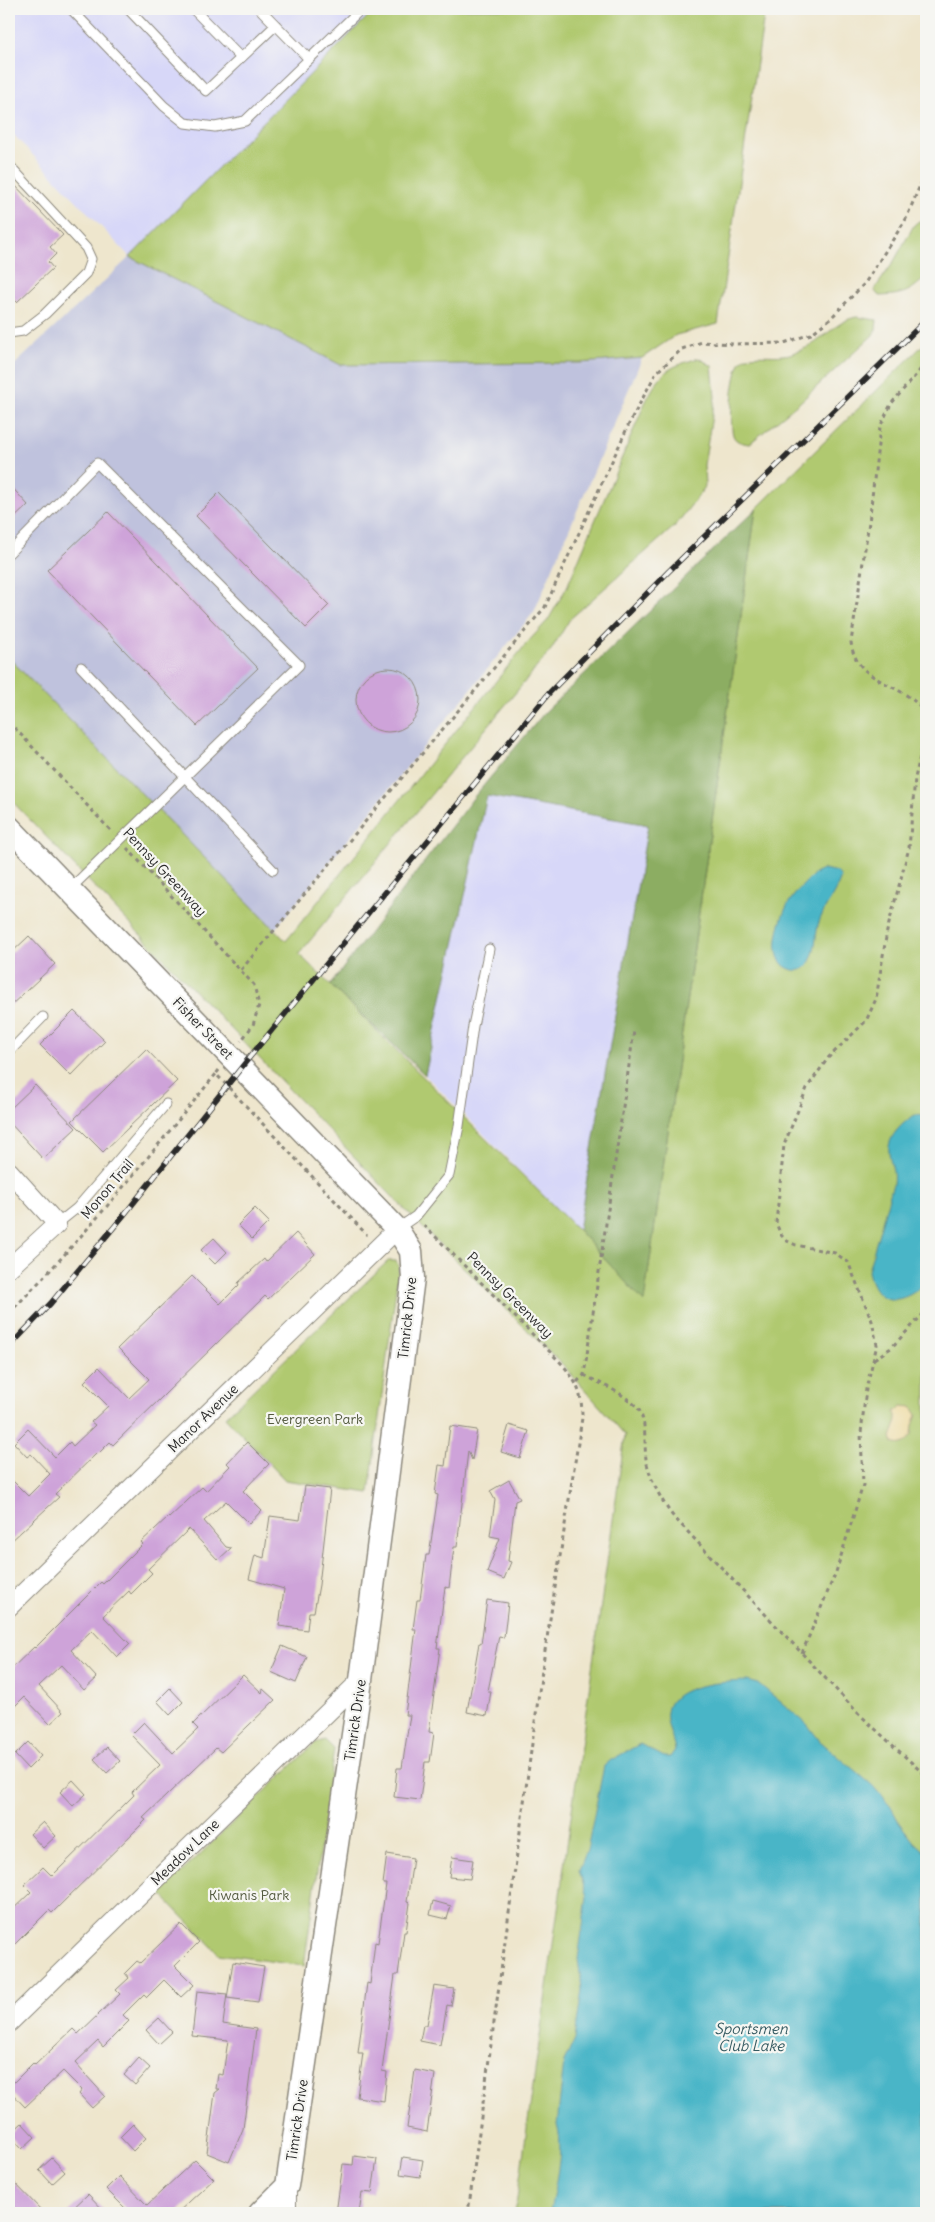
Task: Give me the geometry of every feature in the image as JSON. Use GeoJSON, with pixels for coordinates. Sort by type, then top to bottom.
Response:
{"type":"FeatureCollection","features":[{"type":"Feature","properties":{"kind":"street","name":"Fisher Street"},"geometry":{"type":"LineString","coordinates":[[9,827],[397,1229]]}},
{"type":"Feature","properties":{"kind":"street"},"geometry":{"type":"LineString","coordinates":[[9,1172],[57,1224],[9,1268]]}},
{"type":"Feature","properties":{"kind":"street","name":"Manor Avenue"},"geometry":{"type":"LineString","coordinates":[[9,1607],[397,1229]]}},
{"type":"Feature","properties":{"kind":"street","name":"Timrick Drive"},"geometry":{"type":"LineString","coordinates":[[287,2213],[287,2186],[361,1680],[413,1278],[411,1251],[397,1229]]}},
{"type":"Feature","properties":{"kind":"street","name":"Meadow Lane"},"geometry":{"type":"LineString","coordinates":[[9,2023],[361,1680]]}},
{"type":"Feature","properties":{"kind":"street"},"geometry":{"type":"LineString","coordinates":[[260,2213],[287,2186]]}},
{"type":"Feature","properties":{"kind":"lane"},"geometry":{"type":"LineString","coordinates":[[70,9],[164,106],[186,123],[215,128],[245,121],[361,9]]}},
{"type":"Feature","properties":{"kind":"lane"},"geometry":{"type":"LineString","coordinates":[[128,9],[206,91],[276,25]]}},
{"type":"Feature","properties":{"kind":"lane"},"geometry":{"type":"LineString","coordinates":[[193,9],[241,58]]}},
{"type":"Feature","properties":{"kind":"lane"},"geometry":{"type":"LineString","coordinates":[[260,9],[309,59]]}},
{"type":"Feature","properties":{"kind":"lane"},"geometry":{"type":"LineString","coordinates":[[9,165],[86,248],[91,259],[86,274],[45,314],[23,331],[9,333]]}},
{"type":"Feature","properties":{"kind":"lane"},"geometry":{"type":"LineString","coordinates":[[9,553],[97,463],[298,665],[69,890]]}},
{"type":"Feature","properties":{"kind":"lane"},"geometry":{"type":"LineString","coordinates":[[81,667],[273,870]]}},
{"type":"Feature","properties":{"kind":"lane"},"geometry":{"type":"LineString","coordinates":[[397,1229],[416,1216],[449,1175],[459,1126],[473,1026],[489,949]]}},
{"type":"Feature","properties":{"kind":"lane"},"geometry":{"type":"LineString","coordinates":[[9,1052],[43,1017]]}},
{"type":"Feature","properties":{"kind":"lane"},"geometry":{"type":"LineString","coordinates":[[57,1224],[77,1208],[166,1104]]}},
{"type":"Feature","properties":{"kind":"path"},"geometry":{"type":"LineString","coordinates":[[241,970],[544,607],[629,424],[656,372],[682,349],[702,342],[733,344],[784,343],[811,334],[831,318],[865,283],[906,219],[921,183],[926,154]]}},
{"type":"Feature","properties":{"kind":"path"},"geometry":{"type":"LineString","coordinates":[[926,363],[891,404],[880,427],[870,515],[850,642],[852,654],[863,669],[911,699],[919,706],[926,718]]}},
{"type":"Feature","properties":{"kind":"path","name":"Pennsy Greenway"},"geometry":{"type":"LineString","coordinates":[[9,722],[254,985],[259,1005],[253,1025],[239,1044]]}},
{"type":"Feature","properties":{"kind":"path"},"geometry":{"type":"LineString","coordinates":[[802,1653],[836,1572],[863,1486],[861,1433],[866,1389],[877,1345],[876,1333],[848,1262],[835,1253],[787,1241],[781,1235],[776,1223],[784,1145],[807,1088],[828,1058],[866,1021],[876,998],[887,931],[909,848],[915,778],[926,731]]}},
{"type":"Feature","properties":{"kind":"path"},"geometry":{"type":"LineString","coordinates":[[468,2213],[543,1663],[582,1418],[582,1400],[577,1382],[584,1374],[634,1032]]}},
{"type":"Feature","properties":{"kind":"path"},"geometry":{"type":"LineString","coordinates":[[222,1065],[216,1074],[367,1235],[373,1230]]}},
{"type":"Feature","properties":{"kind":"path","name":"Monon Trail"},"geometry":{"type":"LineString","coordinates":[[9,1313],[38,1284],[116,1197],[216,1074]]}},
{"type":"Feature","properties":{"kind":"path","name":"Pennsy Greenway"},"geometry":{"type":"LineString","coordinates":[[424,1225],[563,1365],[577,1382]]}},
{"type":"Feature","properties":{"kind":"path"},"geometry":{"type":"LineString","coordinates":[[874,1359],[891,1348],[926,1311]]}},
{"type":"Feature","properties":{"kind":"path"},"geometry":{"type":"LineString","coordinates":[[584,1374],[622,1396],[639,1409],[642,1417],[646,1461],[658,1495],[672,1514],[859,1714],[926,1776]]}},
{"type":"Feature","properties":{"kind":"shaded area"},"geometry":{"type":"Polygon","coordinates":[[[9,9],[375,9],[130,257],[9,130],[9,9]]]}},
{"type":"Feature","properties":{"kind":"shaded area"},"geometry":{"type":"Polygon","coordinates":[[[130,257],[341,364],[579,363],[642,358],[534,612],[274,930],[9,658],[9,370],[130,257]]]}},
{"type":"Feature","properties":{"kind":"shaded area"},"geometry":{"type":"Polygon","coordinates":[[[487,796],[648,825],[578,1230],[425,1075],[487,796]]]}},
{"type":"Feature","properties":{"kind":"green space"},"geometry":{"type":"Polygon","coordinates":[[[375,9],[765,9],[718,324],[676,335],[642,358],[580,363],[341,365],[130,257],[375,9]]]}},
{"type":"Feature","properties":{"kind":"green space"},"geometry":{"type":"Polygon","coordinates":[[[919,221],[926,222],[926,277],[915,287],[905,292],[879,296],[874,290],[893,263],[914,225],[919,221]]]}},
{"type":"Feature","properties":{"kind":"green space"},"geometry":{"type":"Polygon","coordinates":[[[856,317],[877,320],[873,335],[799,403],[749,444],[739,442],[733,435],[731,419],[736,374],[742,360],[756,355],[785,355],[797,352],[809,347],[848,319],[856,317]]]}},
{"type":"Feature","properties":{"kind":"green space"},"geometry":{"type":"Polygon","coordinates":[[[926,342],[926,2213],[515,2213],[625,1435],[563,1365],[414,1219],[9,798],[9,658],[286,941],[526,644],[548,620],[567,587],[645,403],[655,384],[671,368],[699,358],[712,366],[715,397],[704,465],[705,487],[676,525],[570,619],[551,650],[299,954],[578,1230],[644,1301],[756,509],[926,342]]]}},
{"type":"Feature","properties":{"kind":"green space"},"geometry":{"type":"Polygon","coordinates":[[[756,509],[644,1302],[578,1230],[648,825],[487,796],[425,1075],[330,985],[474,797],[545,712],[756,509]]]}},
{"type":"Feature","properties":{"kind":"green space","name":"Evergreen Park"},"geometry":{"type":"Polygon","coordinates":[[[388,1261],[396,1261],[399,1266],[369,1493],[285,1480],[225,1417],[388,1261]]]}},
{"type":"Feature","properties":{"kind":"green space","name":"Kiwanis Park"},"geometry":{"type":"Polygon","coordinates":[[[325,1740],[334,1749],[304,1966],[219,1954],[160,1893],[315,1743],[325,1740]]]}},
{"type":"Feature","properties":{"kind":"sand"},"geometry":{"type":"Polygon","coordinates":[[[902,1406],[912,1407],[917,1415],[912,1435],[904,1443],[896,1444],[893,1443],[891,1437],[897,1421],[895,1412],[902,1406]]]}},
{"type":"Feature","properties":{"kind":"water"},"geometry":{"type":"Polygon","coordinates":[[[824,869],[837,872],[841,877],[820,919],[814,951],[810,961],[802,969],[793,970],[785,966],[777,953],[780,926],[785,910],[793,897],[812,876],[824,869]]]}},
{"type":"Feature","properties":{"kind":"water"},"geometry":{"type":"Polygon","coordinates":[[[915,1115],[926,1116],[926,1283],[908,1296],[891,1299],[877,1292],[868,1271],[893,1184],[889,1146],[893,1136],[901,1126],[915,1115]]]}},
{"type":"Feature","properties":{"kind":"water","name":"Sportsmen Club Lake"},"geometry":{"type":"Polygon","coordinates":[[[747,1681],[759,1684],[807,1724],[820,1741],[872,1785],[891,1807],[900,1824],[914,1842],[926,1853],[926,2213],[550,2213],[559,2158],[560,2146],[557,2125],[564,2062],[575,2039],[582,1989],[578,1959],[587,1897],[579,1870],[587,1850],[604,1766],[640,1744],[664,1757],[670,1757],[675,1750],[668,1726],[667,1712],[670,1702],[678,1695],[700,1686],[747,1681]]]}},
{"type":"Feature","properties":{"kind":"building"},"geometry":{"type":"Polygon","coordinates":[[[9,179],[63,235],[50,247],[56,254],[48,262],[53,268],[17,302],[9,294],[9,179]]]}},
{"type":"Feature","properties":{"kind":"building"},"geometry":{"type":"Polygon","coordinates":[[[9,484],[28,505],[9,523],[9,484]]]}},
{"type":"Feature","properties":{"kind":"building"},"geometry":{"type":"Polygon","coordinates":[[[219,493],[329,605],[306,628],[196,516],[219,493]]]}},
{"type":"Feature","properties":{"kind":"building"},"geometry":{"type":"Polygon","coordinates":[[[108,512],[258,668],[197,726],[47,570],[108,512]]]}},
{"type":"Feature","properties":{"kind":"building"},"geometry":{"type":"Polygon","coordinates":[[[388,668],[406,674],[414,682],[420,700],[414,718],[406,726],[388,732],[370,726],[362,718],[356,700],[362,682],[370,674],[388,668]]]}},
{"type":"Feature","properties":{"kind":"building"},"geometry":{"type":"Polygon","coordinates":[[[29,936],[55,964],[9,1007],[9,955],[29,936]]]}},
{"type":"Feature","properties":{"kind":"building"},"geometry":{"type":"Polygon","coordinates":[[[74,1011],[105,1041],[71,1076],[40,1045],[74,1011]]]}},
{"type":"Feature","properties":{"kind":"building"},"geometry":{"type":"Polygon","coordinates":[[[146,1049],[177,1081],[103,1152],[72,1121],[146,1049]]]}},
{"type":"Feature","properties":{"kind":"building"},"geometry":{"type":"Polygon","coordinates":[[[35,1085],[76,1128],[43,1159],[9,1122],[9,1110],[35,1085]]]}},
{"type":"Feature","properties":{"kind":"building"},"geometry":{"type":"Polygon","coordinates":[[[255,1208],[269,1222],[252,1239],[238,1225],[255,1208]]]}},
{"type":"Feature","properties":{"kind":"building"},"geometry":{"type":"Polygon","coordinates":[[[296,1233],[315,1254],[268,1299],[265,1296],[113,1445],[110,1442],[97,1453],[55,1494],[59,1497],[9,1543],[9,1477],[28,1496],[50,1474],[31,1454],[27,1457],[14,1443],[28,1429],[55,1457],[70,1442],[73,1446],[95,1425],[91,1422],[108,1406],[84,1382],[99,1367],[129,1398],[149,1379],[118,1348],[192,1276],[220,1304],[239,1285],[238,1283],[264,1259],[266,1262],[296,1233]]]}},
{"type":"Feature","properties":{"kind":"building"},"geometry":{"type":"Polygon","coordinates":[[[214,1238],[227,1252],[215,1264],[201,1250],[214,1238]]]}},
{"type":"Feature","properties":{"kind":"building"},"geometry":{"type":"Polygon","coordinates":[[[509,1425],[529,1431],[520,1458],[501,1452],[509,1425]]]}},
{"type":"Feature","properties":{"kind":"building"},"geometry":{"type":"Polygon","coordinates":[[[450,1426],[477,1430],[472,1460],[468,1451],[457,1547],[454,1547],[449,1588],[445,1587],[437,1648],[440,1648],[429,1732],[434,1733],[430,1762],[425,1762],[420,1800],[394,1797],[397,1768],[402,1768],[410,1715],[405,1715],[416,1629],[413,1629],[417,1600],[420,1600],[426,1555],[429,1555],[438,1495],[435,1494],[439,1465],[445,1466],[450,1426]]]}},
{"type":"Feature","properties":{"kind":"building"},"geometry":{"type":"Polygon","coordinates":[[[247,1442],[269,1464],[243,1491],[262,1510],[249,1524],[226,1501],[204,1521],[226,1547],[231,1548],[218,1560],[189,1529],[148,1569],[152,1573],[131,1594],[129,1591],[103,1616],[130,1644],[117,1657],[92,1630],[71,1650],[97,1678],[84,1690],[61,1665],[39,1686],[63,1712],[50,1724],[24,1697],[9,1712],[9,1671],[35,1648],[101,1582],[103,1584],[143,1544],[141,1542],[168,1517],[202,1487],[206,1491],[230,1466],[227,1463],[247,1442]]]}},
{"type":"Feature","properties":{"kind":"building"},"geometry":{"type":"Polygon","coordinates":[[[509,1480],[520,1499],[515,1501],[508,1561],[511,1562],[504,1579],[487,1572],[500,1538],[490,1536],[495,1500],[490,1491],[509,1480]]]}},
{"type":"Feature","properties":{"kind":"building"},"geometry":{"type":"Polygon","coordinates":[[[305,1486],[330,1489],[319,1585],[314,1612],[309,1612],[307,1630],[279,1626],[284,1589],[249,1579],[255,1555],[264,1558],[270,1516],[300,1520],[305,1486]]]}},
{"type":"Feature","properties":{"kind":"building"},"geometry":{"type":"Polygon","coordinates":[[[487,1600],[508,1603],[504,1637],[499,1636],[488,1691],[491,1691],[487,1716],[467,1712],[479,1643],[481,1644],[487,1600]]]}},
{"type":"Feature","properties":{"kind":"building"},"geometry":{"type":"Polygon","coordinates":[[[282,1646],[307,1657],[296,1683],[271,1672],[282,1646]]]}},
{"type":"Feature","properties":{"kind":"building"},"geometry":{"type":"Polygon","coordinates":[[[243,1675],[262,1693],[263,1689],[275,1700],[221,1752],[216,1748],[143,1818],[146,1820],[52,1913],[49,1910],[9,1950],[9,1913],[31,1892],[24,1885],[43,1867],[52,1876],[134,1795],[132,1792],[160,1765],[131,1735],[144,1722],[173,1753],[198,1729],[193,1724],[243,1675]]]}},
{"type":"Feature","properties":{"kind":"building"},"geometry":{"type":"Polygon","coordinates":[[[170,1688],[183,1702],[170,1715],[157,1701],[170,1688]]]}},
{"type":"Feature","properties":{"kind":"building"},"geometry":{"type":"Polygon","coordinates":[[[28,1742],[41,1756],[28,1769],[15,1755],[28,1742]]]}},
{"type":"Feature","properties":{"kind":"building"},"geometry":{"type":"Polygon","coordinates":[[[107,1747],[120,1761],[107,1773],[94,1759],[107,1747]]]}},
{"type":"Feature","properties":{"kind":"building"},"geometry":{"type":"Polygon","coordinates":[[[73,1780],[86,1794],[73,1806],[60,1792],[73,1780]]]}},
{"type":"Feature","properties":{"kind":"building"},"geometry":{"type":"Polygon","coordinates":[[[43,1822],[56,1836],[43,1848],[30,1834],[43,1822]]]}},
{"type":"Feature","properties":{"kind":"building"},"geometry":{"type":"Polygon","coordinates":[[[387,1854],[413,1858],[407,1902],[410,1903],[406,1932],[404,1932],[398,1975],[395,1975],[382,2071],[387,2072],[384,2101],[357,2097],[363,2053],[358,2053],[367,1983],[370,1984],[375,1942],[378,1943],[386,1884],[383,1884],[387,1854]]]}},
{"type":"Feature","properties":{"kind":"building"},"geometry":{"type":"Polygon","coordinates":[[[452,1857],[473,1860],[470,1879],[449,1877],[452,1857]]]}},
{"type":"Feature","properties":{"kind":"building"},"geometry":{"type":"Polygon","coordinates":[[[433,1901],[451,1906],[447,1919],[430,1915],[433,1901]]]}},
{"type":"Feature","properties":{"kind":"building"},"geometry":{"type":"Polygon","coordinates":[[[181,1924],[199,1942],[175,1966],[194,1985],[181,1997],[164,1980],[147,1997],[144,1994],[123,2015],[129,2021],[103,2047],[98,2041],[75,2063],[105,2096],[92,2108],[79,2094],[82,2090],[63,2071],[25,2107],[9,2090],[9,2087],[33,2063],[35,2065],[73,2029],[78,2034],[120,1994],[116,1990],[129,1978],[125,1973],[137,1961],[140,1963],[181,1924]]]}},
{"type":"Feature","properties":{"kind":"building"},"geometry":{"type":"Polygon","coordinates":[[[233,1962],[264,1967],[258,2002],[227,1998],[233,1962]]]}},
{"type":"Feature","properties":{"kind":"building"},"geometry":{"type":"Polygon","coordinates":[[[434,1986],[454,1989],[451,2006],[447,2005],[440,2045],[420,2041],[423,2025],[427,2025],[434,1986]]]}},
{"type":"Feature","properties":{"kind":"building"},"geometry":{"type":"Polygon","coordinates":[[[197,1991],[227,1994],[223,2024],[256,2029],[243,2129],[229,2162],[207,2153],[215,2093],[220,2089],[216,2089],[218,2074],[223,2075],[228,2040],[192,2036],[197,1991]]]}},
{"type":"Feature","properties":{"kind":"building"},"geometry":{"type":"Polygon","coordinates":[[[159,2018],[172,2032],[159,2044],[146,2030],[159,2018]]]}},
{"type":"Feature","properties":{"kind":"building"},"geometry":{"type":"Polygon","coordinates":[[[139,2058],[150,2068],[135,2085],[124,2075],[139,2058]]]}},
{"type":"Feature","properties":{"kind":"building"},"geometry":{"type":"Polygon","coordinates":[[[415,2070],[435,2074],[427,2132],[407,2128],[415,2070]]]}},
{"type":"Feature","properties":{"kind":"building"},"geometry":{"type":"Polygon","coordinates":[[[22,2123],[35,2137],[22,2149],[9,2135],[22,2123]]]}},
{"type":"Feature","properties":{"kind":"building"},"geometry":{"type":"Polygon","coordinates":[[[133,2124],[146,2138],[133,2151],[120,2137],[133,2124]]]}},
{"type":"Feature","properties":{"kind":"building"},"geometry":{"type":"Polygon","coordinates":[[[354,2156],[377,2159],[372,2193],[362,2192],[359,2213],[336,2213],[343,2164],[353,2165],[354,2156]]]}},
{"type":"Feature","properties":{"kind":"building"},"geometry":{"type":"Polygon","coordinates":[[[403,2157],[423,2160],[420,2177],[400,2174],[403,2157]]]}},
{"type":"Feature","properties":{"kind":"building"},"geometry":{"type":"Polygon","coordinates":[[[52,2158],[65,2172],[52,2184],[39,2170],[52,2158]]]}},
{"type":"Feature","properties":{"kind":"building"},"geometry":{"type":"Polygon","coordinates":[[[195,2160],[214,2179],[177,2213],[130,2213],[106,2189],[119,2176],[147,2205],[195,2160]]]}},
{"type":"Feature","properties":{"kind":"building"},"geometry":{"type":"Polygon","coordinates":[[[9,2177],[44,2213],[12,2213],[9,2209],[9,2177]]]}},
{"type":"Feature","properties":{"kind":"building"},"geometry":{"type":"Polygon","coordinates":[[[88,2194],[106,2213],[68,2213],[88,2194]]]}},
{"type":"Feature","properties":{"kind":"railway"},"geometry":{"type":"LineString","coordinates":[[9,1347],[51,1303],[124,1215],[249,1058],[550,692],[668,572],[926,320]]}}]}
